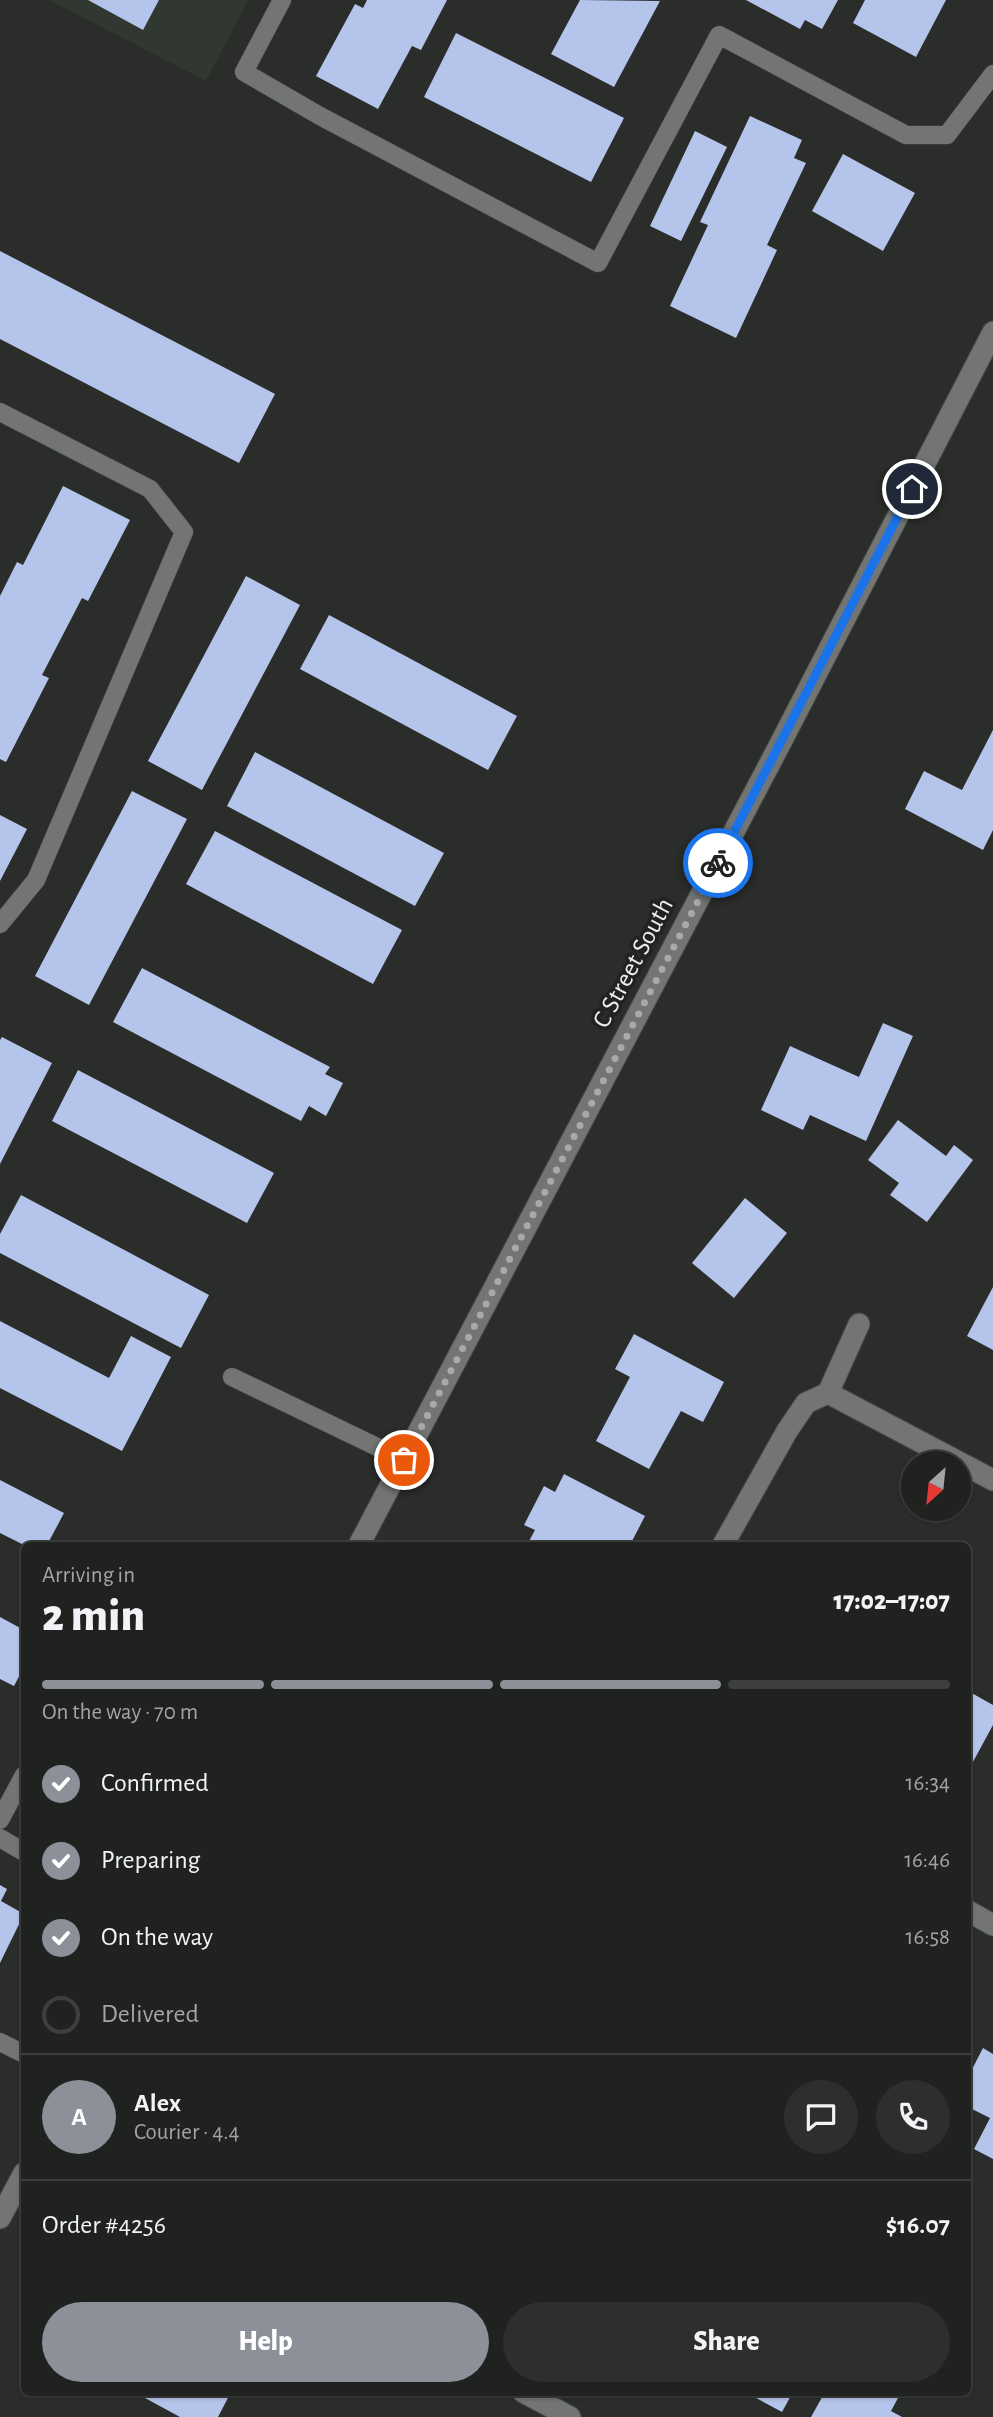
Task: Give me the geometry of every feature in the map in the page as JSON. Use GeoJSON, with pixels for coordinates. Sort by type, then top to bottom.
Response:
{"type":"FeatureCollection","features":[{"type":"Feature","properties":{"kind":"street","name":"C Street South"},"geometry":{"type":"LineString","coordinates":[[361,1542],[773,758],[993,332]]}},
{"type":"Feature","properties":{"kind":"street"},"geometry":{"type":"LineString","coordinates":[[725,1542],[787,1431],[806,1403],[828,1393],[859,1324]]}},
{"type":"Feature","properties":{"kind":"street"},"geometry":{"type":"LineString","coordinates":[[828,1393],[993,1480]]}},
{"type":"Feature","properties":{"kind":"street"},"geometry":{"type":"LineString","coordinates":[[971,1914],[993,1925]]}},
{"type":"Feature","properties":{"kind":"street"},"geometry":{"type":"LineString","coordinates":[[0,2218],[21,2179]]}},
{"type":"Feature","properties":{"kind":"street"},"geometry":{"type":"LineString","coordinates":[[531,2396],[570,2417]]}},
{"type":"Feature","properties":{"kind":"lane"},"geometry":{"type":"LineString","coordinates":[[282,0],[244,72],[320,116],[598,263],[719,35],[906,135],[947,135],[993,74]]}},
{"type":"Feature","properties":{"kind":"lane"},"geometry":{"type":"LineString","coordinates":[[0,412],[150,489],[184,532],[36,880],[0,924]]}},
{"type":"Feature","properties":{"kind":"lane"},"geometry":{"type":"LineString","coordinates":[[232,1377],[404,1460]]}},
{"type":"Feature","properties":{"kind":"lane"},"geometry":{"type":"LineString","coordinates":[[0,1820],[21,1781]]}},
{"type":"Feature","properties":{"kind":"lane"},"geometry":{"type":"LineString","coordinates":[[0,1838],[21,1850]]}},
{"type":"Feature","properties":{"kind":"lane"},"geometry":{"type":"LineString","coordinates":[[0,2042],[21,2052]]}},
{"type":"Feature","properties":{"kind":"shaded area"},"geometry":{"type":"Polygon","coordinates":[[[49,0],[248,0],[206,81],[49,0]]]}},
{"type":"Feature","properties":{"kind":"building"},"geometry":{"type":"Polygon","coordinates":[[[88,0],[159,0],[143,30],[88,0]]]}},
{"type":"Feature","properties":{"kind":"building"},"geometry":{"type":"Polygon","coordinates":[[[367,0],[447,0],[421,50],[412,46],[378,109],[316,76],[355,4],[363,8],[367,0]]]}},
{"type":"Feature","properties":{"kind":"building"},"geometry":{"type":"Polygon","coordinates":[[[580,0],[660,1],[614,87],[551,54],[580,0]]]}},
{"type":"Feature","properties":{"kind":"building"},"geometry":{"type":"Polygon","coordinates":[[[746,0],[838,0],[822,29],[805,20],[800,29],[746,0]]]}},
{"type":"Feature","properties":{"kind":"building"},"geometry":{"type":"Polygon","coordinates":[[[865,0],[946,0],[916,57],[853,23],[865,0]]]}},
{"type":"Feature","properties":{"kind":"building"},"geometry":{"type":"Polygon","coordinates":[[[456,33],[624,118],[591,182],[424,97],[456,33]]]}},
{"type":"Feature","properties":{"kind":"building"},"geometry":{"type":"Polygon","coordinates":[[[750,116],[802,140],[794,158],[806,163],[767,245],[777,250],[736,338],[670,306],[708,225],[700,222],[750,116]]]}},
{"type":"Feature","properties":{"kind":"building"},"geometry":{"type":"Polygon","coordinates":[[[695,131],[727,147],[681,241],[650,226],[695,131]]]}},
{"type":"Feature","properties":{"kind":"building"},"geometry":{"type":"Polygon","coordinates":[[[843,154],[915,193],[883,251],[812,211],[843,154]]]}},
{"type":"Feature","properties":{"kind":"building"},"geometry":{"type":"Polygon","coordinates":[[[0,251],[275,394],[239,463],[0,339],[0,251]]]}},
{"type":"Feature","properties":{"kind":"building"},"geometry":{"type":"Polygon","coordinates":[[[63,486],[130,520],[88,601],[82,598],[42,675],[49,678],[6,762],[0,759],[0,596],[17,562],[23,565],[63,486]]]}},
{"type":"Feature","properties":{"kind":"building"},"geometry":{"type":"Polygon","coordinates":[[[246,576],[300,605],[202,790],[148,761],[246,576]]]}},
{"type":"Feature","properties":{"kind":"building"},"geometry":{"type":"Polygon","coordinates":[[[329,615],[517,716],[488,770],[300,669],[329,615]]]}},
{"type":"Feature","properties":{"kind":"building"},"geometry":{"type":"Polygon","coordinates":[[[993,730],[993,830],[983,850],[905,809],[924,771],[962,790],[993,730]]]}},
{"type":"Feature","properties":{"kind":"building"},"geometry":{"type":"Polygon","coordinates":[[[255,752],[444,853],[415,906],[227,806],[255,752]]]}},
{"type":"Feature","properties":{"kind":"building"},"geometry":{"type":"Polygon","coordinates":[[[132,791],[187,819],[89,1005],[35,976],[132,791]]]}},
{"type":"Feature","properties":{"kind":"building"},"geometry":{"type":"Polygon","coordinates":[[[0,815],[27,829],[0,881],[0,815]]]}},
{"type":"Feature","properties":{"kind":"building"},"geometry":{"type":"Polygon","coordinates":[[[215,831],[402,930],[373,984],[186,884],[215,831]]]}},
{"type":"Feature","properties":{"kind":"building"},"geometry":{"type":"Polygon","coordinates":[[[142,968],[330,1067],[325,1074],[343,1083],[326,1116],[309,1106],[301,1121],[113,1022],[142,968]]]}},
{"type":"Feature","properties":{"kind":"building"},"geometry":{"type":"Polygon","coordinates":[[[883,1023],[913,1036],[866,1141],[810,1115],[803,1130],[761,1110],[790,1046],[859,1077],[883,1023]]]}},
{"type":"Feature","properties":{"kind":"building"},"geometry":{"type":"Polygon","coordinates":[[[2,1037],[52,1063],[0,1164],[0,1040],[2,1037]]]}},
{"type":"Feature","properties":{"kind":"building"},"geometry":{"type":"Polygon","coordinates":[[[78,1070],[274,1173],[247,1223],[52,1121],[78,1070]]]}},
{"type":"Feature","properties":{"kind":"building"},"geometry":{"type":"Polygon","coordinates":[[[898,1120],[946,1156],[954,1145],[973,1160],[927,1222],[890,1195],[899,1183],[868,1160],[898,1120]]]}},
{"type":"Feature","properties":{"kind":"building"},"geometry":{"type":"Polygon","coordinates":[[[21,1195],[209,1295],[181,1348],[0,1253],[0,1234],[21,1195]]]}},
{"type":"Feature","properties":{"kind":"building"},"geometry":{"type":"Polygon","coordinates":[[[745,1198],[787,1233],[734,1298],[692,1263],[745,1198]]]}},
{"type":"Feature","properties":{"kind":"building"},"geometry":{"type":"Polygon","coordinates":[[[993,1287],[993,1350],[967,1336],[993,1287]]]}},
{"type":"Feature","properties":{"kind":"building"},"geometry":{"type":"Polygon","coordinates":[[[0,1321],[109,1378],[131,1336],[171,1357],[122,1451],[0,1388],[0,1321]]]}},
{"type":"Feature","properties":{"kind":"building"},"geometry":{"type":"Polygon","coordinates":[[[634,1334],[724,1382],[703,1422],[681,1411],[649,1469],[596,1441],[630,1377],[615,1369],[634,1334]]]}},
{"type":"Feature","properties":{"kind":"building"},"geometry":{"type":"Polygon","coordinates":[[[564,1474],[645,1516],[632,1542],[529,1542],[535,1530],[524,1525],[544,1486],[555,1492],[564,1474]]]}},
{"type":"Feature","properties":{"kind":"building"},"geometry":{"type":"Polygon","coordinates":[[[0,1480],[64,1513],[49,1542],[21,1544],[0,1533],[0,1480]]]}},
{"type":"Feature","properties":{"kind":"building"},"geometry":{"type":"Polygon","coordinates":[[[0,1617],[21,1628],[21,1673],[14,1686],[0,1679],[0,1617]]]}},
{"type":"Feature","properties":{"kind":"building"},"geometry":{"type":"Polygon","coordinates":[[[971,1693],[993,1705],[993,1725],[971,1765],[971,1693]]]}},
{"type":"Feature","properties":{"kind":"building"},"geometry":{"type":"Polygon","coordinates":[[[0,1885],[7,1889],[1,1901],[21,1912],[21,1920],[0,1963],[0,1885]]]}},
{"type":"Feature","properties":{"kind":"building"},"geometry":{"type":"Polygon","coordinates":[[[983,2048],[993,2054],[993,2159],[974,2149],[990,2118],[971,2108],[971,2071],[983,2048]]]}},
{"type":"Feature","properties":{"kind":"building"},"geometry":{"type":"Polygon","coordinates":[[[141,2396],[229,2396],[218,2417],[180,2417],[141,2396]]]}},
{"type":"Feature","properties":{"kind":"building"},"geometry":{"type":"Polygon","coordinates":[[[752,2396],[791,2396],[782,2412],[752,2396]]]}},
{"type":"Feature","properties":{"kind":"building"},"geometry":{"type":"Polygon","coordinates":[[[823,2396],[894,2396],[898,2398],[891,2411],[902,2417],[811,2417],[823,2396]]]}},
{"type":"Feature","properties":{"kind":"way so far"},"geometry":{"type":"LineString","coordinates":[[404,1460],[718,863]]}},
{"type":"Feature","properties":{"kind":"route"},"geometry":{"type":"LineString","coordinates":[[718,863],[912,489]]}}]}
